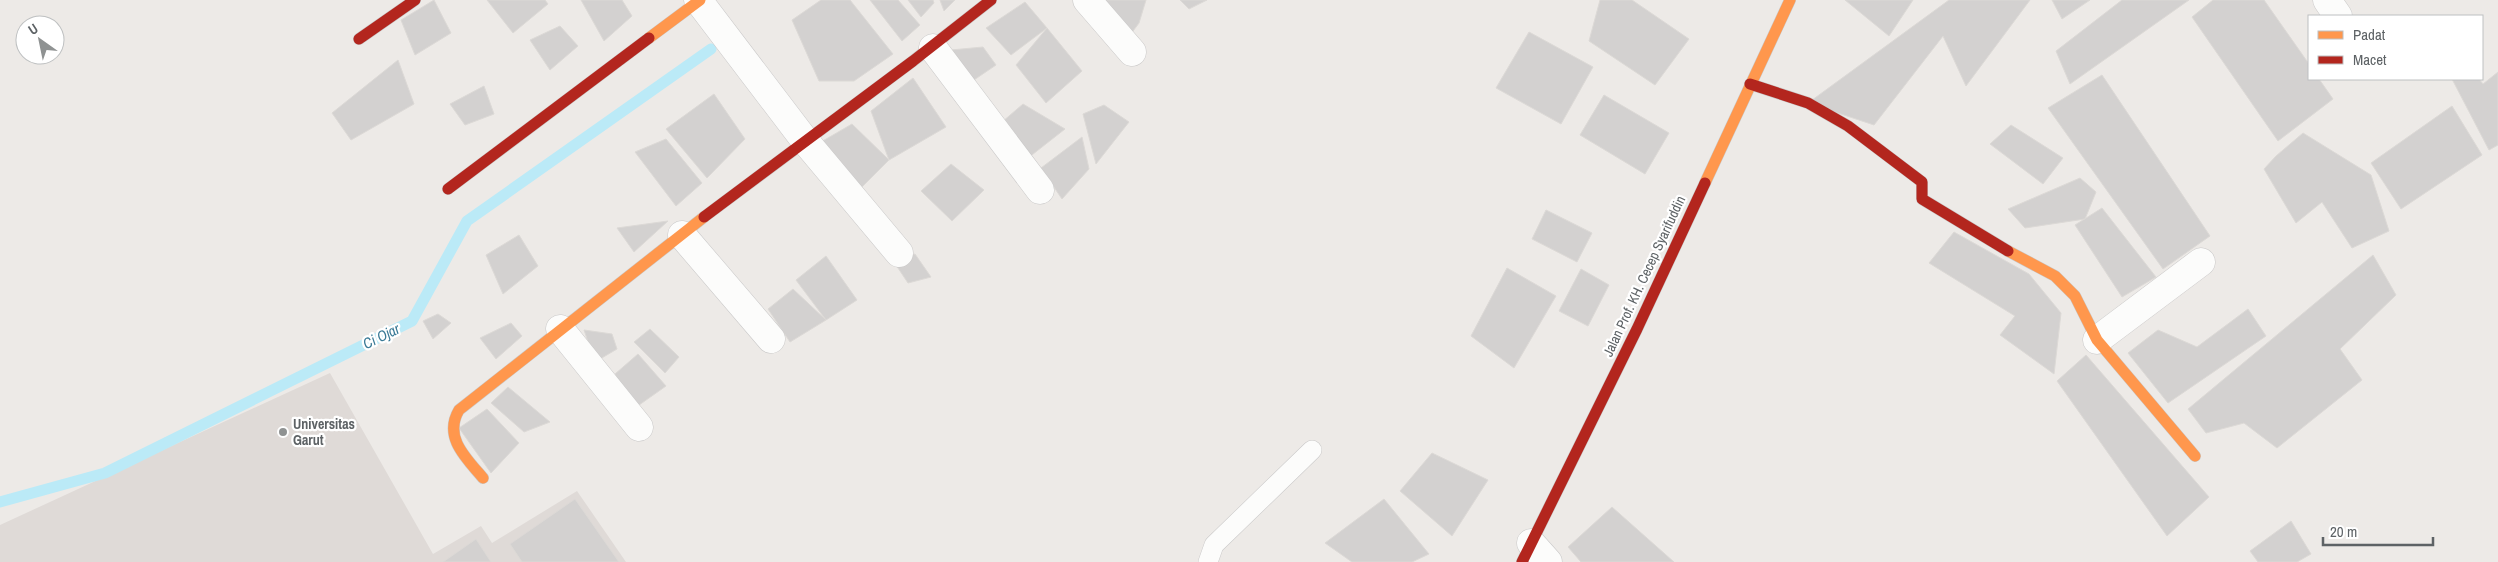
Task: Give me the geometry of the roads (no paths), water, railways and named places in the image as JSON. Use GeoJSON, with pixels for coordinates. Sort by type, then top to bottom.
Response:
{"type":"FeatureCollection","features":[{"type":"Feature","properties":{"kind":"street"},"geometry":{"type":"LineString","coordinates":[[359,40],[415,0]]}},
{"type":"Feature","properties":{"kind":"street"},"geometry":{"type":"LineString","coordinates":[[448,189],[699,0],[806,142],[899,253]]}},
{"type":"Feature","properties":{"kind":"street"},"geometry":{"type":"LineString","coordinates":[[483,478],[457,445],[452,434],[453,418],[459,410],[682,235],[933,48],[991,0]]}},
{"type":"Feature","properties":{"kind":"street"},"geometry":{"type":"LineString","coordinates":[[1088,0],[1132,52]]}},
{"type":"Feature","properties":{"kind":"street","name":"Jalan Prof. KH. Cecep Syarifuddin"},"geometry":{"type":"LineString","coordinates":[[1533,556],[1790,0]]}},
{"type":"Feature","properties":{"kind":"street"},"geometry":{"type":"LineString","coordinates":[[2327,0],[2337,15]]}},
{"type":"Feature","properties":{"kind":"street"},"geometry":{"type":"LineString","coordinates":[[933,48],[1040,190]]}},
{"type":"Feature","properties":{"kind":"street"},"geometry":{"type":"LineString","coordinates":[[1750,84],[1808,103],[1848,126],[1922,182],[1922,199],[1986,240],[2055,276],[2075,296],[2097,340],[2195,456]]}},
{"type":"Feature","properties":{"kind":"street"},"geometry":{"type":"LineString","coordinates":[[682,235],[771,339]]}},
{"type":"Feature","properties":{"kind":"street"},"geometry":{"type":"LineString","coordinates":[[2097,340],[2201,262]]}},
{"type":"Feature","properties":{"kind":"street"},"geometry":{"type":"LineString","coordinates":[[560,329],[639,427]]}},
{"type":"Feature","properties":{"kind":"lane"},"geometry":{"type":"LineString","coordinates":[[1208,562],[1214,545],[1312,450]]}},
{"type":"Feature","properties":{"kind":"waterway","name":"Ci Ojar"},"geometry":{"type":"LineString","coordinates":[[0,502],[105,473],[412,321],[467,221],[711,49]]}},
{"type":"Feature","properties":{"kind":"place","name":"Universitas Garut"},"geometry":{"type":"Point","coordinates":[283,432]}}]}
